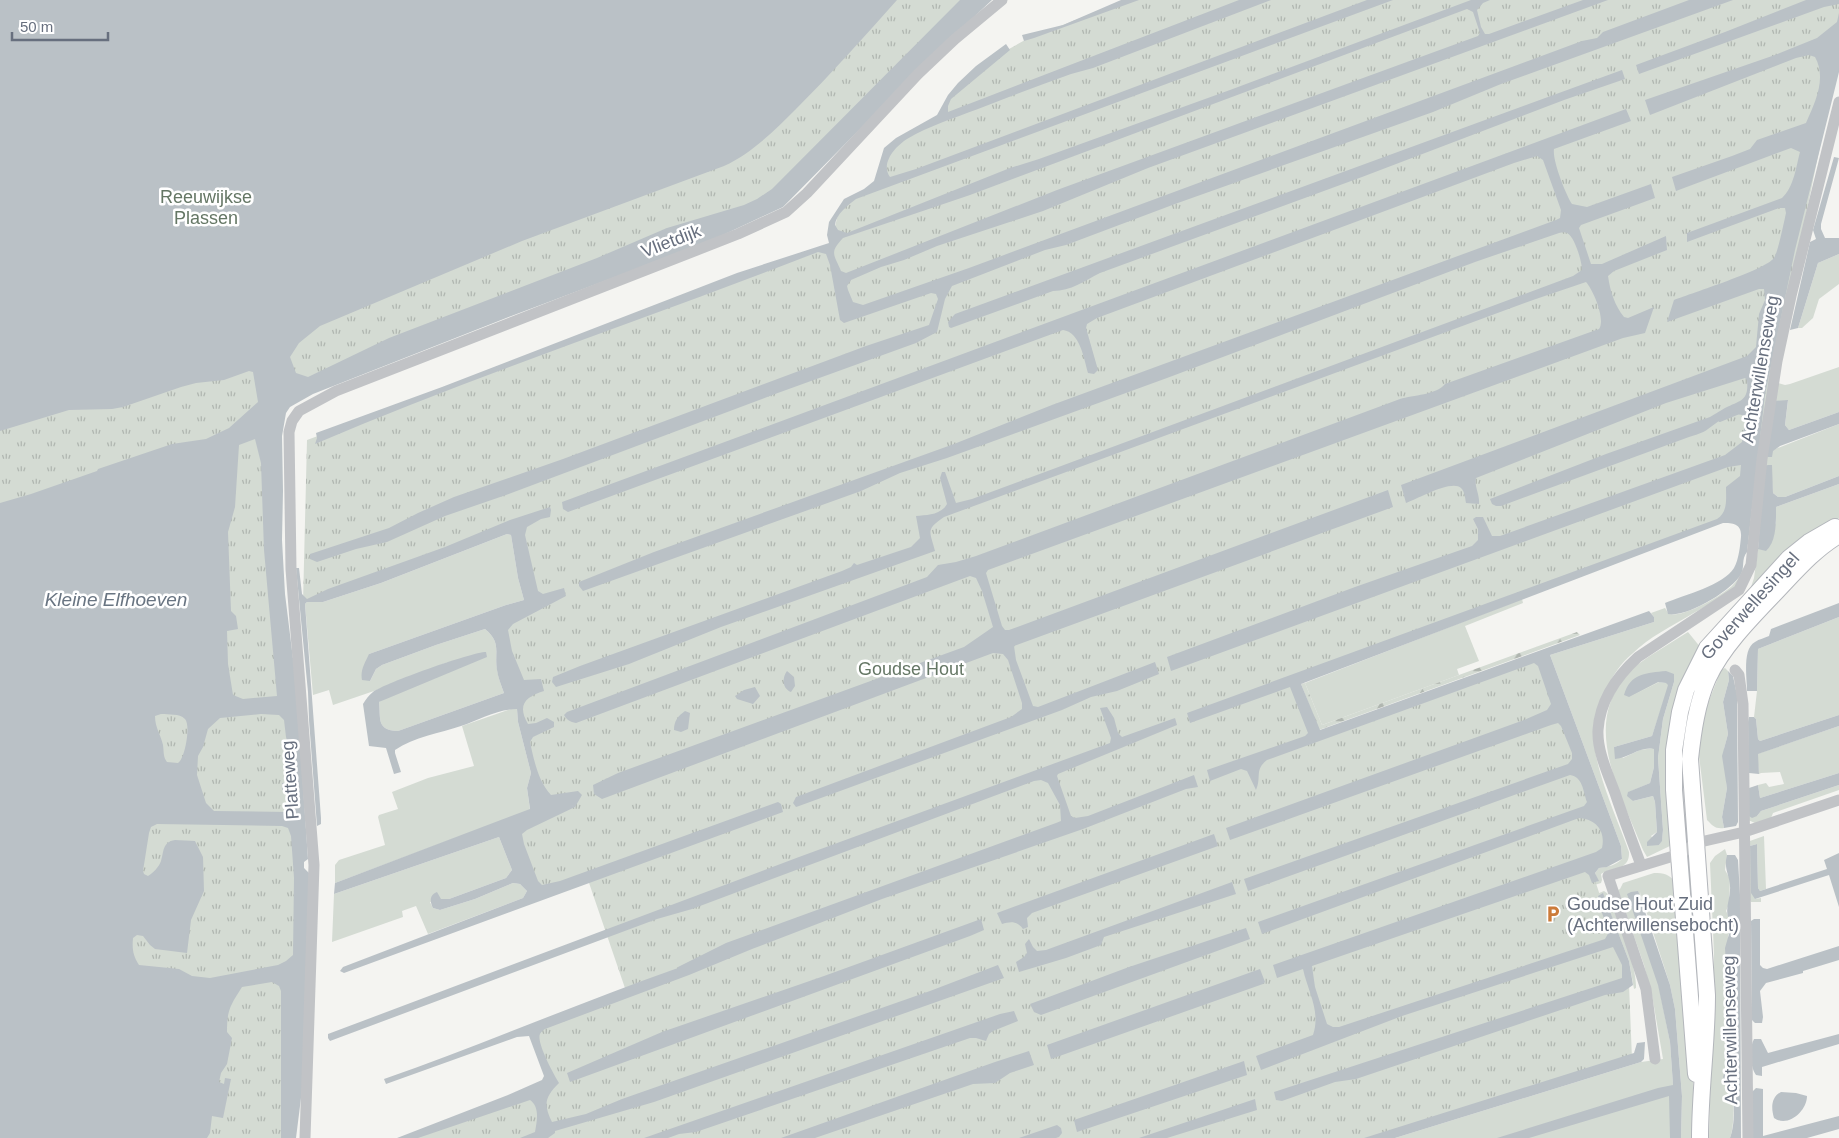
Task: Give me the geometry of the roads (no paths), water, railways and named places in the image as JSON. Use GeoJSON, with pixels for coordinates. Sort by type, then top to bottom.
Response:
{"type":"FeatureCollection","features":[{"type":"Feature","properties":{"kind":"main road","name":"Goverwellesingel"},"geometry":{"type":"LineString","coordinates":[[1700,1108],[1697,1090],[1674,790],[1674,750],[1680,712],[1686,690],[1707,648],[1783,564],[1809,542],[1839,524]]}},
{"type":"Feature","properties":{"kind":"main road","name":"Goverwellesingel"},"geometry":{"type":"LineString","coordinates":[[1700,1108],[1704,1089],[1707,995],[1690,759],[1697,714],[1708,677],[1720,658],[1749,621],[1801,566],[1830,540],[1839,536]]}},
{"type":"Feature","properties":{"kind":"main road"},"geometry":{"type":"LineString","coordinates":[[1700,1108],[1700,1138]]}},
{"type":"Feature","properties":{"kind":"street","name":"Vlietdijk"},"geometry":{"type":"LineString","coordinates":[[292,420],[306,405],[336,391],[738,234],[786,212],[807,193],[918,74],[1002,0]]}},
{"type":"Feature","properties":{"kind":"street","name":"Achterwillenseweg"},"geometry":{"type":"LineString","coordinates":[[1641,865],[1601,751],[1598,730],[1603,709],[1611,688],[1623,671],[1638,657],[1739,590],[1751,565],[1762,459],[1777,361],[1791,296],[1839,102]]}},
{"type":"Feature","properties":{"kind":"street","name":"Platteweg"},"geometry":{"type":"LineString","coordinates":[[292,420],[289,443],[291,569],[314,865],[305,1138]]}},
{"type":"Feature","properties":{"kind":"street","name":"Achterwillenseweg"},"geometry":{"type":"LineString","coordinates":[[1736,670],[1739,675],[1743,704],[1748,1138]]}},
{"type":"Feature","properties":{"kind":"street"},"geometry":{"type":"LineString","coordinates":[[1655,1058],[1646,989],[1608,876],[1680,854],[1696,843],[1744,832],[1839,800]]}},
{"type":"Feature","properties":{"kind":"water","name":"Reeuwijkse Plassen"},"geometry":{"type":"Polygon","coordinates":[[[0,0],[897,0],[796,109],[744,155],[724,166],[522,241],[320,326],[299,343],[290,357],[296,373],[308,377],[389,338],[597,258],[667,228],[744,205],[757,199],[772,189],[960,0],[992,0],[932,56],[783,207],[708,242],[514,315],[313,394],[290,407],[286,413],[282,436],[282,540],[285,594],[296,683],[308,859],[304,862],[304,868],[309,873],[302,1090],[296,1138],[281,1138],[281,991],[279,986],[272,982],[242,987],[230,1008],[227,1032],[232,1038],[227,1064],[221,1073],[219,1082],[224,1084],[225,1078],[231,1079],[223,1118],[212,1116],[210,1133],[207,1138],[0,1138],[0,503],[31,494],[172,444],[206,439],[229,428],[258,402],[253,372],[249,371],[224,380],[196,383],[181,387],[123,407],[69,410],[0,431],[0,0]],[[255,439],[239,445],[235,507],[228,532],[231,611],[236,616],[238,629],[227,631],[228,664],[233,695],[243,699],[277,696],[264,550],[261,463],[255,439]],[[161,714],[155,716],[164,756],[167,762],[178,763],[185,749],[187,722],[183,717],[177,715],[161,714]],[[261,714],[220,718],[208,729],[203,747],[198,756],[197,775],[206,803],[214,811],[289,812],[290,790],[282,790],[282,783],[293,782],[292,758],[286,737],[284,720],[279,715],[261,714]],[[157,824],[151,827],[144,874],[148,876],[154,872],[161,861],[164,848],[171,841],[195,841],[203,857],[204,891],[191,920],[187,953],[155,949],[143,936],[137,935],[133,938],[133,949],[135,959],[139,965],[179,969],[192,976],[210,978],[278,965],[293,955],[294,878],[291,836],[288,828],[282,826],[157,824]]]}},
{"type":"Feature","properties":{"kind":"water"},"geometry":{"type":"Polygon","coordinates":[[[1121,0],[1139,0],[1024,41],[1022,35],[1063,25],[1121,0]]]}},
{"type":"Feature","properties":{"kind":"water"},"geometry":{"type":"Polygon","coordinates":[[[1239,0],[1271,0],[924,130],[907,139],[894,150],[887,166],[887,172],[890,177],[916,169],[1367,0],[1393,0],[856,199],[838,217],[835,225],[838,230],[847,233],[1010,168],[1230,90],[1471,0],[1490,0],[1483,3],[1477,10],[1481,27],[1485,34],[1489,34],[1583,0],[1608,0],[1148,168],[1043,211],[937,246],[904,260],[881,267],[851,280],[847,286],[853,302],[863,305],[969,268],[1582,41],[1597,38],[1603,32],[1689,0],[1733,0],[1501,84],[1433,112],[1066,245],[1045,250],[952,286],[945,299],[937,332],[916,343],[445,516],[387,542],[356,549],[317,562],[310,559],[310,554],[389,528],[454,497],[563,459],[866,346],[929,325],[938,299],[936,294],[931,293],[844,323],[840,320],[830,265],[826,254],[818,252],[377,418],[315,444],[316,433],[442,387],[737,273],[829,243],[827,235],[829,222],[844,199],[864,189],[874,181],[884,148],[896,138],[937,115],[948,95],[958,83],[976,66],[1006,44],[1010,50],[951,99],[948,112],[1239,0]],[[1467,9],[970,195],[843,238],[834,251],[835,257],[841,271],[846,273],[1057,190],[1478,36],[1480,33],[1473,12],[1467,9]]]}},
{"type":"Feature","properties":{"kind":"water"},"geometry":{"type":"Polygon","coordinates":[[[1806,0],[1839,0],[1839,4],[1824,7],[1639,74],[1636,65],[1806,0]]]}},
{"type":"Feature","properties":{"kind":"water"},"geometry":{"type":"Polygon","coordinates":[[[1839,13],[1839,72],[1795,250],[1765,395],[1747,552],[1744,557],[1741,574],[1729,588],[1719,595],[1686,612],[1668,614],[1665,603],[1722,580],[1734,568],[1739,552],[1741,533],[1736,525],[1723,523],[1301,684],[1320,730],[1649,611],[1654,617],[1654,622],[1550,655],[1621,846],[1622,859],[1607,867],[1599,868],[1595,873],[1599,881],[1592,883],[1589,875],[1585,872],[1312,966],[1315,987],[1327,1024],[1339,1027],[1605,939],[1609,932],[1598,902],[1598,896],[1603,893],[1629,961],[1633,985],[1623,992],[1605,995],[1356,1079],[1335,1082],[1282,1101],[1276,1100],[1274,1092],[1622,978],[1622,965],[1613,947],[1402,1016],[1261,1070],[1256,1056],[1313,1035],[1315,1026],[1315,1010],[1303,969],[1277,978],[1273,965],[1596,852],[1602,848],[1601,831],[1594,823],[1579,818],[1262,934],[1258,922],[1584,806],[1587,802],[1583,789],[1578,779],[1570,775],[1248,891],[1244,879],[1568,764],[1572,759],[1572,753],[1558,723],[1230,840],[1226,828],[1524,720],[1547,710],[1551,704],[1538,666],[1534,663],[1267,760],[1259,770],[1256,790],[1247,771],[1241,769],[1210,781],[1207,770],[1305,736],[1308,733],[1290,687],[1190,723],[1187,713],[1717,519],[1725,509],[1726,487],[1740,476],[1741,465],[1728,467],[1171,671],[1167,657],[1472,546],[1478,540],[1478,529],[1473,519],[1476,517],[1483,517],[1492,536],[1500,536],[1725,455],[1742,442],[1746,417],[1735,414],[1721,420],[1701,433],[1501,506],[1492,504],[1490,499],[1606,454],[1710,417],[1743,399],[1747,392],[1747,380],[1745,378],[1666,403],[1476,478],[1479,504],[1466,503],[1463,491],[1457,486],[1443,488],[1406,503],[1401,485],[1747,356],[1756,347],[1759,314],[1765,300],[1764,289],[1759,289],[1667,322],[1674,300],[1743,275],[1774,258],[1784,223],[1785,208],[1779,208],[1687,242],[1687,233],[1782,198],[1792,183],[1800,152],[1791,148],[1676,191],[1672,177],[1750,149],[1757,140],[1806,123],[1816,99],[1820,82],[1820,73],[1815,57],[1809,55],[1796,58],[1650,115],[1645,100],[1775,55],[1817,38],[1837,22],[1839,13]]]}},
{"type":"Feature","properties":{"kind":"water"},"geometry":{"type":"Polygon","coordinates":[[[1622,70],[1625,79],[1100,273],[1072,287],[1053,291],[951,328],[949,327],[948,322],[955,314],[1622,70]]]}},
{"type":"Feature","properties":{"kind":"water"},"geometry":{"type":"Polygon","coordinates":[[[1626,109],[1631,121],[1554,149],[1554,154],[1560,177],[1572,204],[1587,207],[1651,184],[1655,198],[1581,225],[1579,228],[1591,264],[1602,264],[1666,236],[1667,250],[1614,271],[1608,276],[1613,298],[1624,317],[1628,318],[1654,307],[1645,333],[1623,338],[988,570],[986,573],[1002,626],[1005,630],[1009,630],[1388,490],[1393,507],[1014,646],[1016,660],[1033,706],[1038,707],[1155,662],[1159,674],[1117,691],[1091,697],[1062,710],[796,807],[793,803],[796,797],[1011,717],[1022,709],[1022,703],[1008,660],[1003,654],[993,653],[602,799],[594,794],[593,785],[618,773],[964,647],[993,627],[982,591],[976,578],[970,576],[576,723],[566,718],[564,715],[567,712],[927,577],[938,565],[976,556],[1400,399],[1430,393],[1445,384],[1599,329],[1601,324],[1600,312],[1592,291],[1586,282],[1533,300],[944,517],[930,531],[935,551],[721,627],[629,664],[556,687],[552,682],[553,677],[580,666],[842,571],[851,567],[854,563],[857,565],[911,547],[920,538],[916,516],[937,512],[947,504],[940,478],[942,472],[945,472],[956,503],[972,499],[1573,276],[1582,270],[1581,261],[1573,239],[1567,233],[1562,232],[1475,262],[1167,378],[947,458],[900,473],[861,491],[583,591],[579,586],[579,582],[654,552],[954,444],[1052,405],[1556,220],[1560,218],[1561,210],[1543,160],[1537,156],[1097,318],[1087,324],[1086,328],[1098,370],[1094,374],[1088,373],[1083,354],[1074,336],[1063,330],[568,512],[563,509],[562,502],[1626,109]]]}},
{"type":"Feature","properties":{"kind":"water"},"geometry":{"type":"Polygon","coordinates":[[[1834,157],[1839,158],[1821,229],[1825,238],[1839,238],[1839,254],[1818,263],[1798,328],[1790,330],[1810,242],[1816,239],[1813,230],[1834,157]]]}},
{"type":"Feature","properties":{"kind":"water"},"geometry":{"type":"Polygon","coordinates":[[[1788,400],[1785,425],[1789,430],[1839,412],[1839,424],[1780,446],[1773,451],[1772,457],[1768,457],[1765,453],[1774,401],[1788,400]]]}},
{"type":"Feature","properties":{"kind":"water"},"geometry":{"type":"Polygon","coordinates":[[[1772,465],[1773,493],[1778,497],[1785,497],[1839,476],[1839,484],[1776,507],[1774,536],[1770,547],[1766,551],[1758,549],[1764,466],[1772,465]]]}},
{"type":"Feature","properties":{"kind":"water"},"geometry":{"type":"Polygon","coordinates":[[[550,507],[550,517],[541,519],[527,527],[525,535],[538,591],[543,594],[564,588],[566,596],[513,624],[508,630],[512,651],[524,680],[541,679],[544,691],[528,699],[523,707],[528,724],[547,718],[554,722],[554,727],[533,737],[530,742],[540,777],[551,795],[578,791],[582,795],[575,807],[522,834],[538,881],[542,885],[560,881],[778,802],[781,804],[783,812],[344,973],[340,971],[343,967],[523,898],[527,891],[520,884],[513,883],[475,899],[440,910],[433,908],[431,899],[437,892],[441,899],[449,899],[506,878],[512,870],[499,837],[334,894],[335,883],[530,809],[527,788],[531,773],[518,722],[517,709],[496,713],[402,746],[395,750],[401,772],[394,774],[386,748],[369,746],[363,704],[373,692],[410,675],[447,662],[486,652],[487,657],[379,702],[381,722],[383,726],[391,730],[398,731],[504,693],[497,670],[494,639],[485,629],[382,665],[376,669],[370,681],[362,680],[363,667],[369,654],[524,600],[518,578],[511,535],[507,534],[381,583],[323,602],[307,602],[305,604],[321,818],[321,824],[317,826],[308,692],[296,568],[299,568],[302,594],[307,599],[328,589],[445,547],[510,520],[550,507]]]}},
{"type":"Feature","properties":{"kind":"water"},"geometry":{"type":"Polygon","coordinates":[[[1839,603],[1839,617],[1758,649],[1757,691],[1747,691],[1746,664],[1748,651],[1751,646],[1769,636],[1771,629],[1839,603]]]}},
{"type":"Feature","properties":{"kind":"water"},"geometry":{"type":"Polygon","coordinates":[[[787,671],[794,677],[795,686],[791,692],[784,683],[787,671]]]}},
{"type":"Feature","properties":{"kind":"water"},"geometry":{"type":"Polygon","coordinates":[[[1666,671],[1674,674],[1674,682],[1663,719],[1658,758],[1663,830],[1662,841],[1659,845],[1647,846],[1647,842],[1657,832],[1653,796],[1633,801],[1627,796],[1628,792],[1650,783],[1654,767],[1654,749],[1644,749],[1615,759],[1614,747],[1652,736],[1668,685],[1658,682],[1629,697],[1624,695],[1630,682],[1635,678],[1666,671]]]}},
{"type":"Feature","properties":{"kind":"water"},"geometry":{"type":"Polygon","coordinates":[[[1728,671],[1733,676],[1737,695],[1738,822],[1736,826],[1724,828],[1722,817],[1727,788],[1722,756],[1728,734],[1723,702],[1729,680],[1728,671]]]}},
{"type":"Feature","properties":{"kind":"water"},"geometry":{"type":"Polygon","coordinates":[[[755,687],[760,696],[753,704],[737,699],[735,696],[744,690],[755,687]]]}},
{"type":"Feature","properties":{"kind":"water"},"geometry":{"type":"Polygon","coordinates":[[[1107,707],[1114,718],[1118,733],[1122,737],[1175,718],[1177,725],[1058,774],[1057,776],[1071,816],[1075,818],[1088,816],[1194,775],[1198,787],[1186,789],[1083,829],[882,899],[545,1029],[539,1038],[546,1058],[559,1083],[548,1097],[547,1110],[552,1122],[586,1114],[622,1099],[930,991],[998,965],[1004,978],[654,1102],[555,1131],[548,1138],[520,1138],[535,1132],[537,1110],[530,1100],[418,1138],[397,1138],[542,1080],[544,1076],[529,1036],[517,1037],[386,1084],[384,1079],[678,968],[726,943],[1061,821],[1060,805],[1048,783],[1041,780],[692,909],[657,919],[330,1041],[328,1038],[328,1034],[799,857],[1110,743],[1111,738],[1100,708],[1107,707]]]}},
{"type":"Feature","properties":{"kind":"water"},"geometry":{"type":"Polygon","coordinates":[[[685,711],[690,713],[688,729],[681,732],[674,730],[677,719],[685,711]]]}},
{"type":"Feature","properties":{"kind":"water"},"geometry":{"type":"Polygon","coordinates":[[[1839,715],[1839,726],[1758,754],[1759,774],[1749,773],[1749,717],[1756,719],[1758,739],[1760,741],[1839,715]]]}},
{"type":"Feature","properties":{"kind":"water"},"geometry":{"type":"Polygon","coordinates":[[[1839,773],[1839,785],[1761,811],[1752,818],[1749,816],[1749,788],[1758,785],[1760,798],[1839,773]]]}},
{"type":"Feature","properties":{"kind":"water"},"geometry":{"type":"Polygon","coordinates":[[[1214,834],[1218,846],[1032,913],[1027,918],[1028,927],[1023,929],[1014,922],[1002,924],[997,913],[1214,834]]]}},
{"type":"Feature","properties":{"kind":"water"},"geometry":{"type":"Polygon","coordinates":[[[1757,844],[1758,888],[1760,891],[1827,869],[1824,860],[1839,853],[1839,907],[1829,875],[1755,899],[1751,893],[1750,846],[1757,844]]]}},
{"type":"Feature","properties":{"kind":"water"},"geometry":{"type":"Polygon","coordinates":[[[1727,855],[1735,855],[1738,860],[1740,895],[1741,1138],[1730,1138],[1734,1121],[1733,1101],[1730,1088],[1723,1077],[1733,1048],[1728,1020],[1736,1000],[1727,985],[1725,948],[1731,921],[1727,914],[1730,885],[1726,865],[1727,855]]]}},
{"type":"Feature","properties":{"kind":"water"},"geometry":{"type":"Polygon","coordinates":[[[1232,882],[1236,894],[1104,937],[1101,945],[1019,972],[1016,962],[1027,953],[1025,944],[1029,939],[1037,951],[1046,950],[1232,882]]]}},
{"type":"Feature","properties":{"kind":"water"},"geometry":{"type":"Polygon","coordinates":[[[1638,891],[1670,985],[1675,1009],[1682,1096],[1681,1138],[1670,1138],[1669,1096],[1529,1138],[1497,1138],[1673,1085],[1670,1042],[1658,985],[1627,894],[1638,891]]]}},
{"type":"Feature","properties":{"kind":"water"},"geometry":{"type":"Polygon","coordinates":[[[981,919],[984,930],[970,936],[570,1082],[567,1073],[662,1032],[981,919]]]}},
{"type":"Feature","properties":{"kind":"water"},"geometry":{"type":"Polygon","coordinates":[[[1760,919],[1760,965],[1763,968],[1767,969],[1839,946],[1839,960],[1803,971],[1803,973],[1766,983],[1760,991],[1762,1023],[1755,1023],[1752,1020],[1751,921],[1760,919]]]}},
{"type":"Feature","properties":{"kind":"water"},"geometry":{"type":"Polygon","coordinates":[[[1246,928],[1250,939],[1041,1015],[1034,1012],[1030,1004],[1129,967],[1246,928]]]}},
{"type":"Feature","properties":{"kind":"water"},"geometry":{"type":"Polygon","coordinates":[[[1260,969],[1265,982],[1263,984],[1051,1059],[1047,1045],[1260,969]]]}},
{"type":"Feature","properties":{"kind":"water"},"geometry":{"type":"Polygon","coordinates":[[[1014,1011],[1018,1021],[993,1031],[989,1034],[986,1041],[970,1038],[696,1132],[679,1134],[668,1138],[644,1138],[1000,1014],[1014,1011]]]}},
{"type":"Feature","properties":{"kind":"water"},"geometry":{"type":"Polygon","coordinates":[[[1839,1034],[1839,1044],[1762,1067],[1762,1076],[1756,1075],[1754,1072],[1751,1052],[1754,1039],[1761,1039],[1768,1053],[1839,1034]]]}},
{"type":"Feature","properties":{"kind":"water"},"geometry":{"type":"Polygon","coordinates":[[[1645,1042],[1644,1059],[1641,1062],[1395,1138],[1364,1138],[1634,1053],[1637,1043],[1645,1042]]]}},
{"type":"Feature","properties":{"kind":"water"},"geometry":{"type":"Polygon","coordinates":[[[1029,1051],[1034,1065],[1010,1073],[995,1083],[973,1084],[815,1138],[781,1138],[995,1062],[1029,1051]]]}},
{"type":"Feature","properties":{"kind":"water"},"geometry":{"type":"Polygon","coordinates":[[[1244,1061],[1247,1075],[1077,1132],[1074,1120],[1244,1061]]]}},
{"type":"Feature","properties":{"kind":"water"},"geometry":{"type":"Polygon","coordinates":[[[1756,1088],[1763,1089],[1763,1136],[1839,1116],[1839,1129],[1807,1138],[1751,1138],[1752,1092],[1756,1088]]]}},
{"type":"Feature","properties":{"kind":"water"},"geometry":{"type":"Polygon","coordinates":[[[1781,1092],[1807,1096],[1804,1107],[1800,1112],[1785,1121],[1779,1121],[1774,1118],[1772,1110],[1775,1097],[1781,1092]]]}},
{"type":"Feature","properties":{"kind":"water"},"geometry":{"type":"Polygon","coordinates":[[[1255,1099],[1257,1110],[1167,1138],[1139,1138],[1255,1099]]]}},
{"type":"Feature","properties":{"kind":"water"},"geometry":{"type":"Polygon","coordinates":[[[1057,1125],[1061,1128],[1062,1133],[1059,1137],[1019,1138],[1057,1125]]]}},
{"type":"Feature","properties":{"kind":"waterway"},"geometry":{"type":"LineString","coordinates":[[1720,420],[1737,413]]}},
{"type":"Feature","properties":{"kind":"place","name":"Goudse Hout Zuid (Achterwillensebocht)"},"geometry":{"type":"Point","coordinates":[1553,914]}},
{"type":"Feature","properties":{"kind":"water label","name":"Kleine Elfhoeven"},"geometry":{"type":"Point","coordinates":[116,599]}},
{"type":"Feature","properties":{"kind":"park label","name":"Goudse Hout"},"geometry":{"type":"Point","coordinates":[911,669]}}]}
